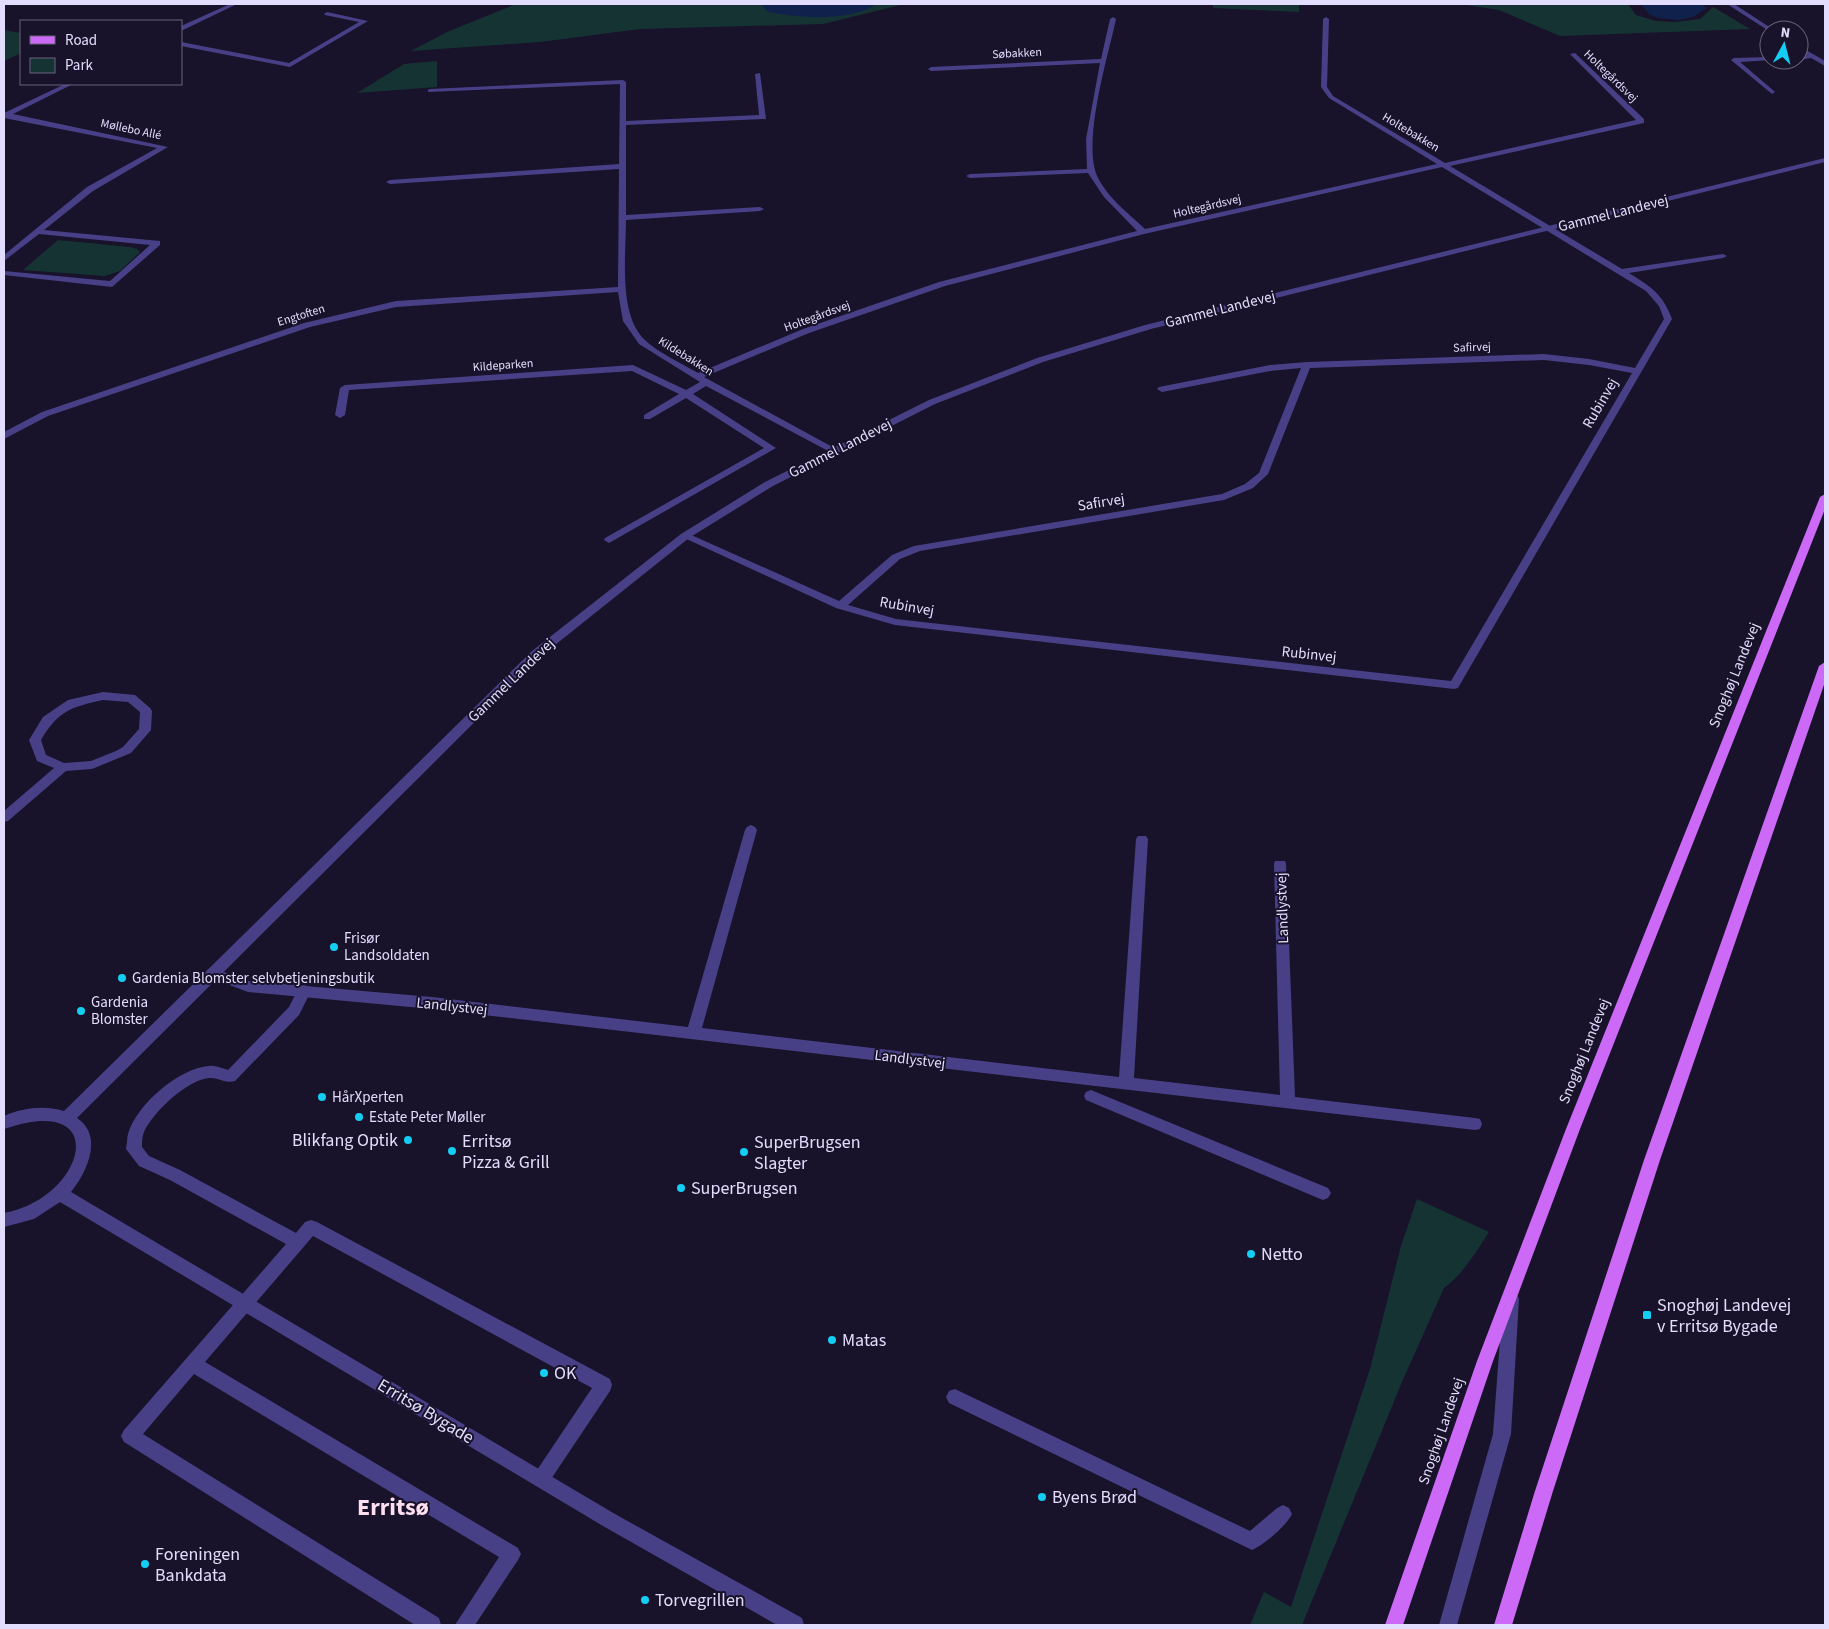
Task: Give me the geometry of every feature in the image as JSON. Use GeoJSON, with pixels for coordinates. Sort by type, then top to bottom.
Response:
{"type":"FeatureCollection","features":[{"type":"Feature","properties":{"kind":"main road","name":"Snoghøj Landevej"},"geometry":{"type":"LineString","coordinates":[[1394,1625],[1484,1361],[1573,1128],[1825,497]]}},
{"type":"Feature","properties":{"kind":"main road"},"geometry":{"type":"LineString","coordinates":[[1503,1625],[1544,1491],[1652,1160],[1825,666]]}},
{"type":"Feature","properties":{"kind":"street"},"geometry":{"type":"LineString","coordinates":[[182,29],[234,4]]}},
{"type":"Feature","properties":{"kind":"street"},"geometry":{"type":"LineString","coordinates":[[1730,4],[1759,22]]}},
{"type":"Feature","properties":{"kind":"street"},"geometry":{"type":"LineString","coordinates":[[182,44],[290,65],[365,21],[326,14]]}},
{"type":"Feature","properties":{"kind":"street"},"geometry":{"type":"LineString","coordinates":[[1113,19],[1088,142],[1091,171],[1108,198],[1143,232]]}},
{"type":"Feature","properties":{"kind":"street","name":"Holtebakken"},"geometry":{"type":"LineString","coordinates":[[1326,19],[1324,87],[1330,98],[1548,229]]}},
{"type":"Feature","properties":{"kind":"street","name":"Holtegårdsvej"},"geometry":{"type":"LineString","coordinates":[[697,377],[806,331],[942,284],[1143,232],[1642,122],[1573,54]]}},
{"type":"Feature","properties":{"kind":"street"},"geometry":{"type":"LineString","coordinates":[[1809,54],[1825,64]]}},
{"type":"Feature","properties":{"kind":"street"},"geometry":{"type":"LineString","coordinates":[[1809,57],[1814,57]]}},
{"type":"Feature","properties":{"kind":"street"},"geometry":{"type":"LineString","coordinates":[[1759,59],[1734,60],[1772,92]]}},
{"type":"Feature","properties":{"kind":"street","name":"Søbakken"},"geometry":{"type":"LineString","coordinates":[[930,69],[1104,61]]}},
{"type":"Feature","properties":{"kind":"street"},"geometry":{"type":"LineString","coordinates":[[623,123],[763,117],[758,74]]}},
{"type":"Feature","properties":{"kind":"street","name":"Kildebakken"},"geometry":{"type":"LineString","coordinates":[[430,91],[623,82],[622,289],[627,321],[642,342],[697,377],[833,450]]}},
{"type":"Feature","properties":{"kind":"street","name":"Møllebo Allé"},"geometry":{"type":"LineString","coordinates":[[5,116],[68,85]]}},
{"type":"Feature","properties":{"kind":"street","name":"Møllebo Allé"},"geometry":{"type":"LineString","coordinates":[[4,259],[90,189],[164,147],[5,116]]}},
{"type":"Feature","properties":{"kind":"street","name":"Gammel Landevej"},"geometry":{"type":"LineString","coordinates":[[67,1118],[536,654],[685,536],[769,484],[833,450],[932,402],[1049,357],[1148,327],[1825,160]]}},
{"type":"Feature","properties":{"kind":"street"},"geometry":{"type":"LineString","coordinates":[[390,182],[623,166]]}},
{"type":"Feature","properties":{"kind":"street"},"geometry":{"type":"LineString","coordinates":[[970,176],[1091,171]]}},
{"type":"Feature","properties":{"kind":"street"},"geometry":{"type":"LineString","coordinates":[[622,218],[760,209]]}},
{"type":"Feature","properties":{"kind":"street","name":"Rubinvej"},"geometry":{"type":"LineString","coordinates":[[685,536],[840,606],[895,622],[1454,685],[1668,319],[1663,305],[1649,289],[1548,229]]}},
{"type":"Feature","properties":{"kind":"street"},"geometry":{"type":"LineString","coordinates":[[4,273],[112,284],[157,243],[38,232]]}},
{"type":"Feature","properties":{"kind":"street"},"geometry":{"type":"LineString","coordinates":[[1620,272],[1723,256]]}},
{"type":"Feature","properties":{"kind":"street","name":"Engtoften"},"geometry":{"type":"LineString","coordinates":[[4,436],[45,414],[307,325],[360,311],[396,304],[622,289]]}},
{"type":"Feature","properties":{"kind":"street","name":"Safirvej"},"geometry":{"type":"LineString","coordinates":[[1162,389],[1270,368],[1307,365],[1544,357],[1589,362],[1636,371]]}},
{"type":"Feature","properties":{"kind":"street","name":"Safirvej"},"geometry":{"type":"LineString","coordinates":[[840,606],[896,557],[918,548],[1224,497],[1249,486],[1263,474],[1307,365]]}},
{"type":"Feature","properties":{"kind":"street","name":"Kildeparken"},"geometry":{"type":"LineString","coordinates":[[340,415],[346,388],[633,368],[685,393],[772,448],[609,540]]}},
{"type":"Feature","properties":{"kind":"street"},"geometry":{"type":"LineString","coordinates":[[646,417],[706,382]]}},
{"type":"Feature","properties":{"kind":"street"},"geometry":{"type":"LineString","coordinates":[[4,818],[63,767],[92,765],[127,750],[145,730],[146,711],[131,698],[103,696],[72,703],[47,720],[35,740],[41,758],[63,767]]}},
{"type":"Feature","properties":{"kind":"street"},"geometry":{"type":"LineString","coordinates":[[693,1034],[751,830]]}},
{"type":"Feature","properties":{"kind":"street"},"geometry":{"type":"LineString","coordinates":[[1126,1084],[1142,839]]}},
{"type":"Feature","properties":{"kind":"street","name":"Landlystvej"},"geometry":{"type":"LineString","coordinates":[[1280,864],[1288,1103]]}},
{"type":"Feature","properties":{"kind":"street","name":"Landlystvej"},"geometry":{"type":"LineString","coordinates":[[213,973],[248,986],[432,1003],[1475,1124]]}},
{"type":"Feature","properties":{"kind":"street"},"geometry":{"type":"LineString","coordinates":[[298,1242],[175,1175],[144,1161],[134,1149],[136,1132],[158,1101],[189,1078],[206,1072],[218,1072],[230,1076],[294,1011],[304,991]]}},
{"type":"Feature","properties":{"kind":"street"},"geometry":{"type":"LineString","coordinates":[[1091,1096],[1324,1193]]}},
{"type":"Feature","properties":{"kind":"street"},"geometry":{"type":"LineString","coordinates":[[4,1123],[31,1114],[51,1113],[67,1118],[81,1131],[85,1150],[77,1173],[60,1194],[37,1210],[4,1220]]}},
{"type":"Feature","properties":{"kind":"street","name":"Erritsø Bygade"},"geometry":{"type":"LineString","coordinates":[[60,1194],[541,1479],[795,1625]]}},
{"type":"Feature","properties":{"kind":"street"},"geometry":{"type":"LineString","coordinates":[[432,1625],[130,1436],[311,1227],[604,1385],[541,1479]]}},
{"type":"Feature","properties":{"kind":"street"},"geometry":{"type":"LineString","coordinates":[[1448,1625],[1502,1434],[1512,1289]]}},
{"type":"Feature","properties":{"kind":"street"},"geometry":{"type":"LineString","coordinates":[[193,1364],[512,1554],[464,1625]]}},
{"type":"Feature","properties":{"kind":"street"},"geometry":{"type":"LineString","coordinates":[[956,1397],[1252,1541],[1282,1514]]}},
{"type":"Feature","properties":{"kind":"green space"},"geometry":{"type":"Polygon","coordinates":[[[516,4],[905,4],[823,24],[640,29],[540,42],[411,51],[447,32],[516,4]]]}},
{"type":"Feature","properties":{"kind":"green space"},"geometry":{"type":"Polygon","coordinates":[[[1213,4],[1299,4],[1299,12],[1213,8],[1213,4]]]}},
{"type":"Feature","properties":{"kind":"green space"},"geometry":{"type":"Polygon","coordinates":[[[1460,4],[1628,4],[1636,15],[1656,21],[1675,22],[1700,19],[1713,7],[1750,29],[1560,36],[1499,10],[1460,4]]]}},
{"type":"Feature","properties":{"kind":"green space"},"geometry":{"type":"Polygon","coordinates":[[[4,30],[20,33],[20,53],[4,61],[4,30]]]}},
{"type":"Feature","properties":{"kind":"green space"},"geometry":{"type":"Polygon","coordinates":[[[437,61],[437,87],[357,93],[404,64],[437,61]]]}},
{"type":"Feature","properties":{"kind":"green space"},"geometry":{"type":"Polygon","coordinates":[[[58,240],[130,247],[140,252],[120,271],[105,276],[23,270],[58,240]]]}},
{"type":"Feature","properties":{"kind":"green space"},"geometry":{"type":"Polygon","coordinates":[[[1417,1199],[1489,1232],[1463,1269],[1444,1288],[1402,1382],[1302,1625],[1250,1625],[1264,1592],[1291,1607],[1370,1369],[1401,1246],[1417,1199]]]}},
{"type":"Feature","properties":{"kind":"water"},"geometry":{"type":"Polygon","coordinates":[[[762,4],[877,4],[853,14],[809,17],[769,12],[762,4]]]}},
{"type":"Feature","properties":{"kind":"water"},"geometry":{"type":"Polygon","coordinates":[[[1641,4],[1701,4],[1707,8],[1693,17],[1678,20],[1658,18],[1649,14],[1641,4]]]}},
{"type":"Feature","properties":{"kind":"place","name":"Frisør Landsoldaten"},"geometry":{"type":"Point","coordinates":[334,947]}},
{"type":"Feature","properties":{"kind":"place","name":"Gardenia Blomster selvbetjeningsbutik"},"geometry":{"type":"Point","coordinates":[122,978]}},
{"type":"Feature","properties":{"kind":"place","name":"Gardenia Blomster"},"geometry":{"type":"Point","coordinates":[81,1011]}},
{"type":"Feature","properties":{"kind":"place","name":"HårXperten"},"geometry":{"type":"Point","coordinates":[322,1097]}},
{"type":"Feature","properties":{"kind":"place","name":"Estate Peter Møller"},"geometry":{"type":"Point","coordinates":[359,1117]}},
{"type":"Feature","properties":{"kind":"place","name":"Blikfang Optik"},"geometry":{"type":"Point","coordinates":[408,1140]}},
{"type":"Feature","properties":{"kind":"place","name":"Erritsø Pizza & Grill"},"geometry":{"type":"Point","coordinates":[452,1151]}},
{"type":"Feature","properties":{"kind":"place","name":"SuperBrugsen Slagter"},"geometry":{"type":"Point","coordinates":[744,1152]}},
{"type":"Feature","properties":{"kind":"place","name":"SuperBrugsen"},"geometry":{"type":"Point","coordinates":[681,1188]}},
{"type":"Feature","properties":{"kind":"place","name":"Netto"},"geometry":{"type":"Point","coordinates":[1251,1254]}},
{"type":"Feature","properties":{"kind":"place","name":"Snoghøj Landevej v Erritsø Bygade"},"geometry":{"type":"Point","coordinates":[1647,1315]}},
{"type":"Feature","properties":{"kind":"place","name":"Matas"},"geometry":{"type":"Point","coordinates":[832,1340]}},
{"type":"Feature","properties":{"kind":"place","name":"OK"},"geometry":{"type":"Point","coordinates":[544,1373]}},
{"type":"Feature","properties":{"kind":"place","name":"Byens Brød"},"geometry":{"type":"Point","coordinates":[1042,1497]}},
{"type":"Feature","properties":{"kind":"place","name":"Foreningen Bankdata"},"geometry":{"type":"Point","coordinates":[145,1564]}},
{"type":"Feature","properties":{"kind":"place","name":"Torvegrillen"},"geometry":{"type":"Point","coordinates":[645,1600]}},
{"type":"Feature","properties":{"kind":"district","name":"Erritsø"},"geometry":{"type":"Point","coordinates":[393,1507]}}]}
